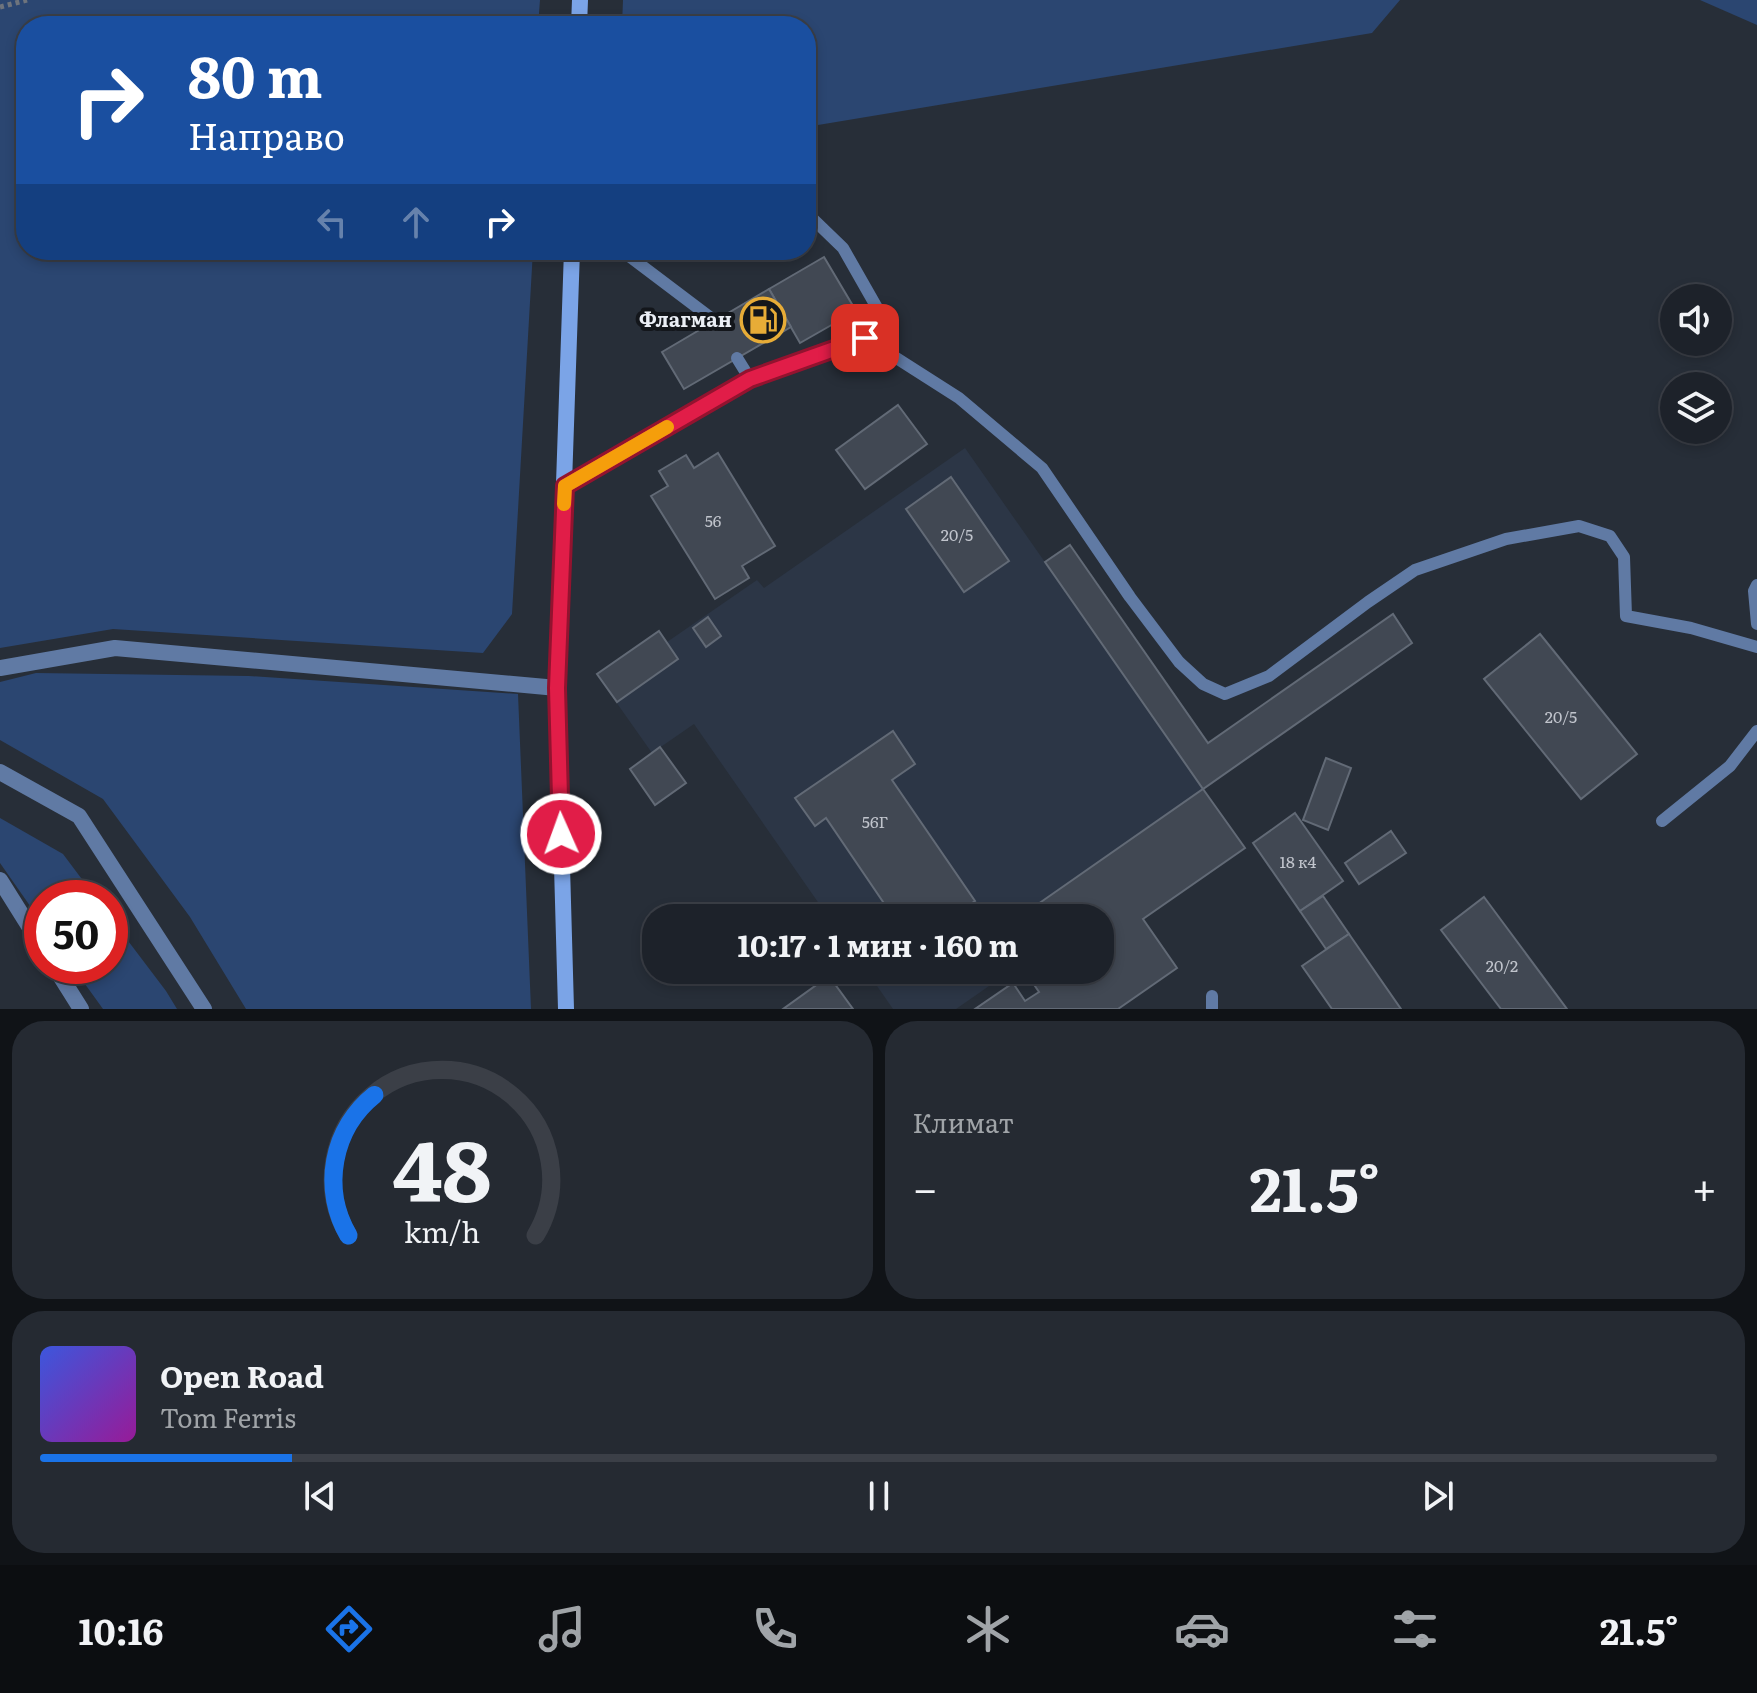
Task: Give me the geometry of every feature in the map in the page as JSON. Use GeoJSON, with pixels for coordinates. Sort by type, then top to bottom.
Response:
{"type":"FeatureCollection","features":[{"type":"Feature","properties":{"kind":"main road"},"geometry":{"type":"LineString","coordinates":[[566,1009],[557,688],[572,260]]}},
{"type":"Feature","properties":{"kind":"street"},"geometry":{"type":"LineString","coordinates":[[0,668],[115,648],[557,688]]}},
{"type":"Feature","properties":{"kind":"street"},"geometry":{"type":"LineString","coordinates":[[0,772],[79,816],[204,1009]]}},
{"type":"Feature","properties":{"kind":"street"},"geometry":{"type":"LineString","coordinates":[[0,880],[24,918]]}},
{"type":"Feature","properties":{"kind":"street"},"geometry":{"type":"LineString","coordinates":[[65,984],[81,1009]]}},
{"type":"Feature","properties":{"kind":"lane"},"geometry":{"type":"LineString","coordinates":[[816,222],[843,248],[880,313],[886,351]]}},
{"type":"Feature","properties":{"kind":"lane"},"geometry":{"type":"LineString","coordinates":[[636,260],[715,321]]}},
{"type":"Feature","properties":{"kind":"lane"},"geometry":{"type":"LineString","coordinates":[[565,486],[750,379],[865,338],[959,398],[1042,468],[1130,597],[1179,662],[1203,684],[1225,694],[1269,676],[1415,570],[1506,539],[1579,526],[1610,536],[1624,557],[1626,616],[1691,628],[1757,647]]}},
{"type":"Feature","properties":{"kind":"lane"},"geometry":{"type":"LineString","coordinates":[[737,358],[750,379]]}},
{"type":"Feature","properties":{"kind":"lane"},"geometry":{"type":"LineString","coordinates":[[1757,585],[1754,591],[1757,624]]}},
{"type":"Feature","properties":{"kind":"lane"},"geometry":{"type":"LineString","coordinates":[[1662,821],[1730,766],[1757,731]]}},
{"type":"Feature","properties":{"kind":"path"},"geometry":{"type":"LineString","coordinates":[[0,7],[27,0]]}},
{"type":"Feature","properties":{"kind":"shaded area"},"geometry":{"type":"Polygon","coordinates":[[[0,0],[540,0],[539,16],[16,16],[16,260],[532,260],[512,614],[483,653],[113,629],[0,648],[0,0]]]}},
{"type":"Feature","properties":{"kind":"shaded area"},"geometry":{"type":"Polygon","coordinates":[[[623,0],[1400,0],[1372,33],[816,125],[816,16],[622,16],[623,0]]]}},
{"type":"Feature","properties":{"kind":"shaded area"},"geometry":{"type":"Polygon","coordinates":[[[1700,0],[1757,0],[1757,25],[1700,0]]]}},
{"type":"Feature","properties":{"kind":"shaded area"},"geometry":{"type":"Polygon","coordinates":[[[965,448],[1245,848],[1114,939],[1114,904],[819,904],[694,724],[652,753],[597,675],[659,631],[667,642],[757,580],[764,588],[965,448]]]}},
{"type":"Feature","properties":{"kind":"shaded area"},"geometry":{"type":"Polygon","coordinates":[[[36,673],[249,676],[518,694],[531,1009],[246,1009],[190,917],[103,799],[0,740],[0,682],[36,673]]]}},
{"type":"Feature","properties":{"kind":"shaded area"},"geometry":{"type":"Polygon","coordinates":[[[0,818],[63,854],[82,880],[24,880],[24,897],[0,863],[0,818]]]}},
{"type":"Feature","properties":{"kind":"shaded area"},"geometry":{"type":"Polygon","coordinates":[[[128,941],[177,1009],[103,1009],[85,984],[128,984],[128,941]]]}},
{"type":"Feature","properties":{"kind":"shaded area"},"geometry":{"type":"Polygon","coordinates":[[[876,984],[992,984],[956,1009],[893,1009],[876,984]]]}},
{"type":"Feature","properties":{"kind":"building"},"geometry":{"type":"Polygon","coordinates":[[[824,257],[856,311],[800,343],[769,289],[824,257]]]}},
{"type":"Feature","properties":{"kind":"building"},"geometry":{"type":"Polygon","coordinates":[[[769,289],[791,327],[684,389],[662,352],[769,289]]]}},
{"type":"Feature","properties":{"kind":"building"},"geometry":{"type":"Polygon","coordinates":[[[898,405],[927,444],[865,489],[836,450],[898,405]]]}},
{"type":"Feature","properties":{"kind":"building"},"geometry":{"type":"Polygon","coordinates":[[[718,453],[775,546],[742,566],[749,578],[715,599],[651,496],[668,486],[659,471],[686,455],[694,468],[718,453]]]}},
{"type":"Feature","properties":{"kind":"building"},"geometry":{"type":"Polygon","coordinates":[[[951,477],[1009,561],[964,592],[906,509],[951,477]]]}},
{"type":"Feature","properties":{"kind":"building"},"geometry":{"type":"Polygon","coordinates":[[[1070,545],[1208,743],[1393,614],[1412,643],[1203,789],[1045,562],[1070,545]]]}},
{"type":"Feature","properties":{"kind":"building"},"geometry":{"type":"Polygon","coordinates":[[[708,617],[721,636],[706,647],[693,628],[708,617]]]}},
{"type":"Feature","properties":{"kind":"building"},"geometry":{"type":"Polygon","coordinates":[[[659,631],[678,659],[617,702],[597,674],[659,631]]]}},
{"type":"Feature","properties":{"kind":"building"},"geometry":{"type":"Polygon","coordinates":[[[1540,634],[1637,754],[1581,799],[1484,679],[1540,634]]]}},
{"type":"Feature","properties":{"kind":"building"},"geometry":{"type":"Polygon","coordinates":[[[893,731],[915,764],[892,780],[975,901],[970,904],[884,904],[826,818],[815,826],[795,798],[893,731]]]}},
{"type":"Feature","properties":{"kind":"building"},"geometry":{"type":"Polygon","coordinates":[[[660,747],[686,783],[655,805],[630,769],[660,747]]]}},
{"type":"Feature","properties":{"kind":"building"},"geometry":{"type":"Polygon","coordinates":[[[1326,758],[1351,768],[1328,830],[1303,820],[1326,758]]]}},
{"type":"Feature","properties":{"kind":"building"},"geometry":{"type":"Polygon","coordinates":[[[1203,789],[1245,848],[1143,919],[1177,968],[1118,1009],[975,1009],[1012,984],[1025,1001],[1039,992],[1034,984],[1114,984],[1114,904],[1038,904],[1203,789]]]}},
{"type":"Feature","properties":{"kind":"building"},"geometry":{"type":"Polygon","coordinates":[[[1295,813],[1343,881],[1300,911],[1253,843],[1295,813]]]}},
{"type":"Feature","properties":{"kind":"building"},"geometry":{"type":"Polygon","coordinates":[[[1391,831],[1406,853],[1359,884],[1345,863],[1391,831]]]}},
{"type":"Feature","properties":{"kind":"building"},"geometry":{"type":"Polygon","coordinates":[[[1323,896],[1349,934],[1326,949],[1300,911],[1323,896]]]}},
{"type":"Feature","properties":{"kind":"building"},"geometry":{"type":"Polygon","coordinates":[[[1484,897],[1567,1009],[1501,1009],[1441,930],[1484,897]]]}},
{"type":"Feature","properties":{"kind":"building"},"geometry":{"type":"Polygon","coordinates":[[[1349,934],[1401,1009],[1332,1009],[1302,966],[1349,934]]]}},
{"type":"Feature","properties":{"kind":"building"},"geometry":{"type":"Polygon","coordinates":[[[818,984],[835,984],[853,1009],[783,1009],[818,984]]]}},
{"type":"Feature","properties":{"kind":"slow traffic"},"geometry":{"type":"LineString","coordinates":[[564,504],[565,486],[667,427]]}},
{"type":"Feature","properties":{"kind":"place","name":"Флагман"},"geometry":{"type":"Point","coordinates":[763,320]}},
{"type":"Feature","properties":{"kind":"route"},"geometry":{"type":"LineString","coordinates":[[561,834],[557,688],[565,486],[750,379],[865,338]]}}]}
